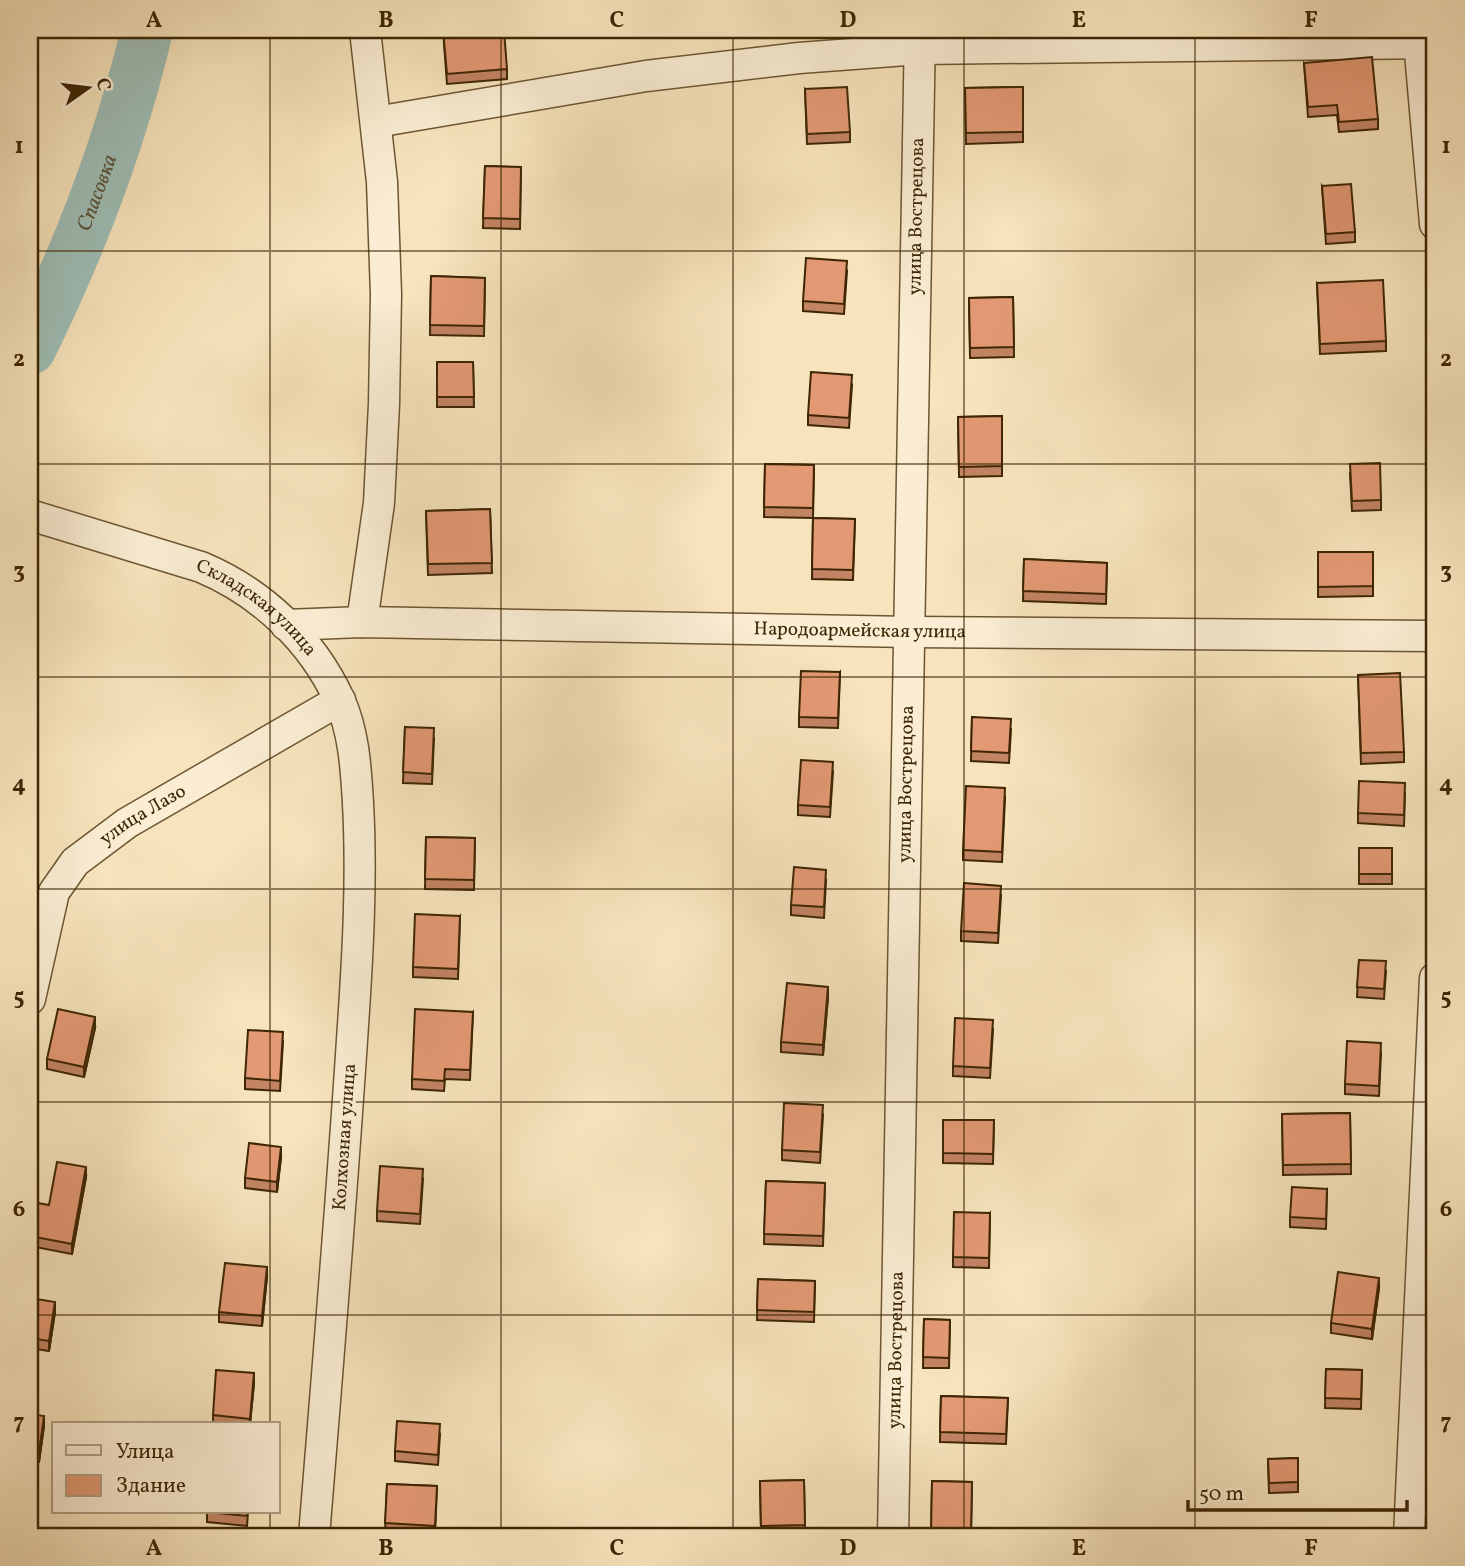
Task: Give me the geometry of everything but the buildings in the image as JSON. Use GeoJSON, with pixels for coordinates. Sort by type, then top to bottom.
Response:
{"type":"FeatureCollection","features":[{"type":"Feature","properties":{"kind":"street"},"geometry":{"type":"LineString","coordinates":[[362,622],[379,503],[384,404],[385,282],[382,182],[365,30]]}},
{"type":"Feature","properties":{"kind":"street"},"geometry":{"type":"LineString","coordinates":[[376,121],[646,76],[920,40],[1424,39],[1435,224]]}},
{"type":"Feature","properties":{"kind":"street","name":"улица Вострецова"},"geometry":{"type":"LineString","coordinates":[[894,1536],[920,40]]}},
{"type":"Feature","properties":{"kind":"street","name":"Складская улица"},"geometry":{"type":"LineString","coordinates":[[30,515],[221,575],[255,596],[305,643],[340,701],[351,738]]}},
{"type":"Feature","properties":{"kind":"street","name":"Народоармейская улица"},"geometry":{"type":"LineString","coordinates":[[286,625],[362,622],[910,632],[1435,636]]}},
{"type":"Feature","properties":{"kind":"street","name":"улица Лазо"},"geometry":{"type":"LineString","coordinates":[[30,999],[54,892],[75,862],[127,823],[340,701]]}},
{"type":"Feature","properties":{"kind":"street","name":"Колхозная улица"},"geometry":{"type":"LineString","coordinates":[[314,1536],[346,1144],[359,939],[357,777],[351,738]]}},
{"type":"Feature","properties":{"kind":"street"},"geometry":{"type":"LineString","coordinates":[[1409,1536],[1435,978]]}},
{"type":"Feature","properties":{"kind":"waterway","name":"Спасовка"},"geometry":{"type":"LineString","coordinates":[[30,349],[66,272],[112,153],[147,30]]}}]}
